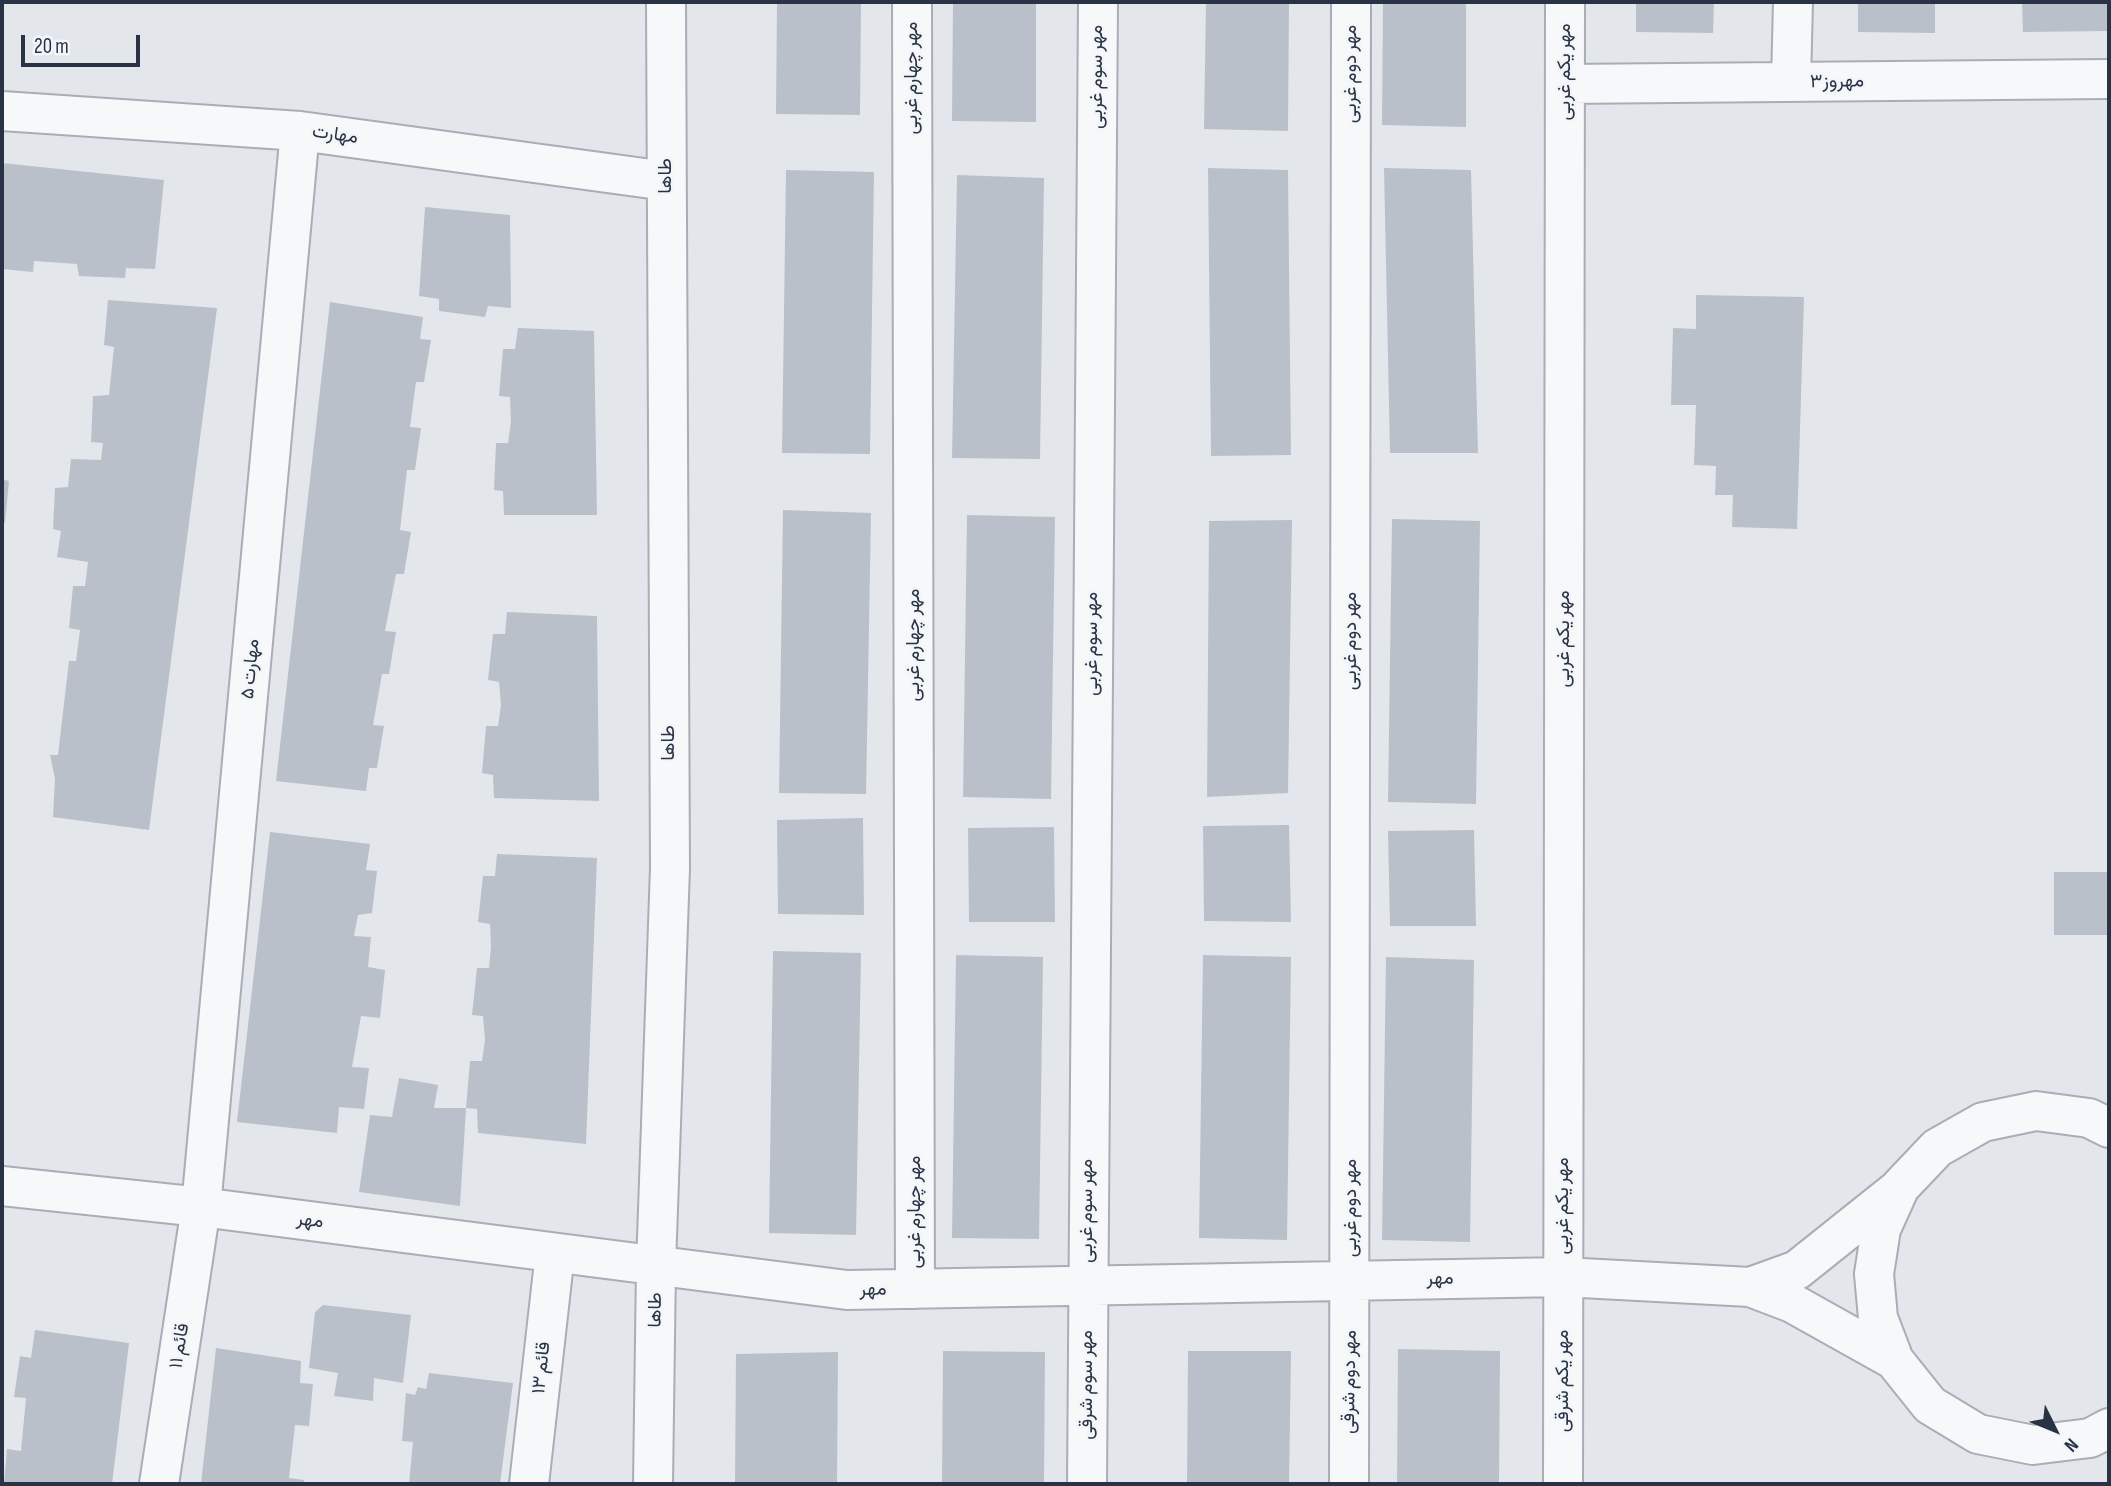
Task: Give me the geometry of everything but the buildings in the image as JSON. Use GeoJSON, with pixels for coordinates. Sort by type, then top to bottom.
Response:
{"type":"FeatureCollection","features":[{"type":"Feature","properties":{"kind":"street","name":"طاها"},"geometry":{"type":"LineString","coordinates":[[653,1484],[656,1266],[670,868],[666,2]]}},
{"type":"Feature","properties":{"kind":"street","name":"مهر چهارم غربی"},"geometry":{"type":"LineString","coordinates":[[912,2],[915,1289]]}},
{"type":"Feature","properties":{"kind":"street","name":"مهر سوم غربی"},"geometry":{"type":"LineString","coordinates":[[1087,1286],[1098,2]]}},
{"type":"Feature","properties":{"kind":"street","name":"مهر دوم غربی"},"geometry":{"type":"LineString","coordinates":[[1351,2],[1351,1280]]}},
{"type":"Feature","properties":{"kind":"street","name":"مهر یکم غربی"},"geometry":{"type":"LineString","coordinates":[[1563,1277],[1565,2]]}},
{"type":"Feature","properties":{"kind":"street"},"geometry":{"type":"LineString","coordinates":[[1791,82],[1793,2]]}},
{"type":"Feature","properties":{"kind":"street","name":"مهروز۳"},"geometry":{"type":"LineString","coordinates":[[1565,84],[2109,79]]}},
{"type":"Feature","properties":{"kind":"street","name":"مهارت"},"geometry":{"type":"LineString","coordinates":[[2,111],[300,131],[666,181]]}},
{"type":"Feature","properties":{"kind":"street","name":"مهارت ۵"},"geometry":{"type":"LineString","coordinates":[[201,1207],[300,131]]}},
{"type":"Feature","properties":{"kind":"street"},"geometry":{"type":"LineString","coordinates":[[2109,1128],[2089,1118],[2036,1111],[1983,1122],[1937,1148],[1900,1187],[1881,1229],[1874,1273],[1878,1318],[1894,1360],[1930,1405],[1978,1434],[2034,1445],[2090,1438],[2109,1428]]}},
{"type":"Feature","properties":{"kind":"street","name":"مهر"},"geometry":{"type":"LineString","coordinates":[[2,1186],[201,1207],[847,1290],[1563,1277],[1750,1287],[1792,1303],[1894,1360]]}},
{"type":"Feature","properties":{"kind":"street","name":"مهر"},"geometry":{"type":"LineString","coordinates":[[1750,1287],[1797,1270],[1900,1187]]}},
{"type":"Feature","properties":{"kind":"street","name":"قائم ۱۱"},"geometry":{"type":"LineString","coordinates":[[159,1484],[201,1207]]}},
{"type":"Feature","properties":{"kind":"street","name":"قائم ۱۳"},"geometry":{"type":"LineString","coordinates":[[529,1484],[555,1253]]}},
{"type":"Feature","properties":{"kind":"street","name":"مهر یکم شرقی"},"geometry":{"type":"LineString","coordinates":[[1563,1277],[1563,1484]]}},
{"type":"Feature","properties":{"kind":"street","name":"مهر دوم شرقی"},"geometry":{"type":"LineString","coordinates":[[1349,1484],[1351,1280]]}},
{"type":"Feature","properties":{"kind":"street","name":"مهر سوم شرقی"},"geometry":{"type":"LineString","coordinates":[[1087,1286],[1087,1484]]}}]}
